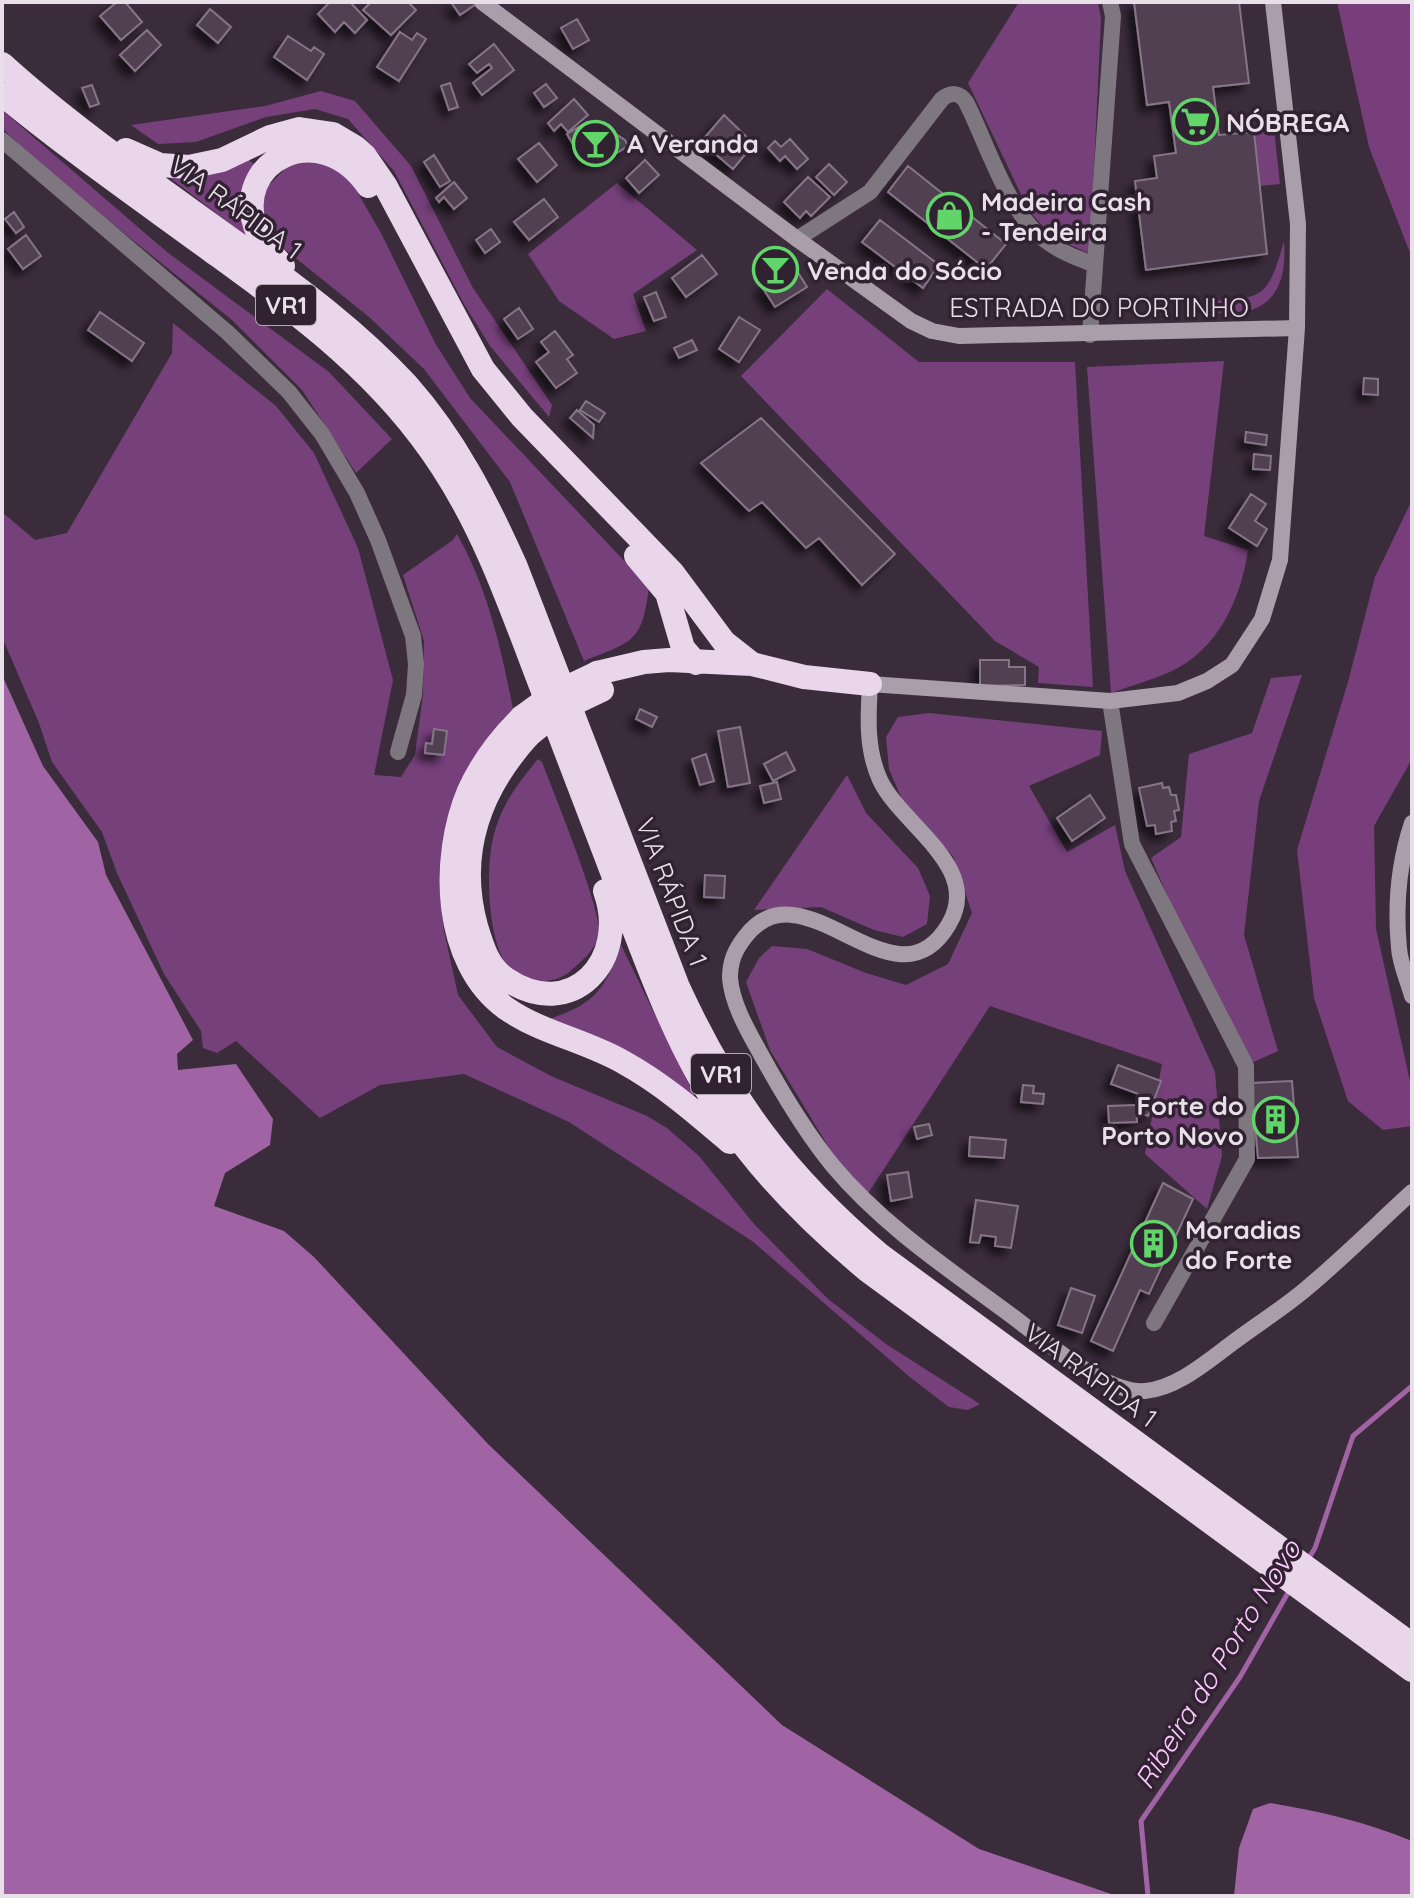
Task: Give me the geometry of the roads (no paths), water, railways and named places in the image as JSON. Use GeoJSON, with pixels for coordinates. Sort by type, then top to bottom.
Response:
{"type":"FeatureCollection","features":[{"type":"Feature","properties":{"kind":"highway","name":"VIA RÁPIDA 1"},"geometry":{"type":"LineString","coordinates":[[2,64],[66,119],[305,292],[348,328],[408,386],[455,448],[486,501],[516,567],[678,987],[711,1055],[749,1117],[786,1164],[880,1255],[1412,1670]]}},
{"type":"Feature","properties":{"kind":"highway","name":"VIA RÁPIDA 1"},"geometry":{"type":"LineString","coordinates":[[2,94],[81,156],[320,331],[394,403],[442,467],[476,527],[500,579],[661,1000],[708,1093],[770,1177],[815,1225],[867,1270],[1412,1645]]}},
{"type":"Feature","properties":{"kind":"highway"},"geometry":{"type":"LineString","coordinates":[[66,119],[148,161],[172,167],[206,165],[270,137],[299,129],[333,134],[355,147],[385,185],[483,369],[522,417],[672,572],[724,642],[752,664]]}},
{"type":"Feature","properties":{"kind":"highway"},"geometry":{"type":"LineString","coordinates":[[305,292],[261,239],[252,207],[256,186],[276,160],[296,151],[319,150],[350,164],[377,198],[445,333],[471,377],[552,472],[647,567],[667,593],[683,648],[695,669]]}},
{"type":"Feature","properties":{"kind":"highway"},"geometry":{"type":"LineString","coordinates":[[556,728],[582,828],[612,910],[613,924],[600,966],[581,984],[562,991],[527,989],[497,972],[480,941],[469,890],[473,835],[481,808],[526,726],[555,693],[600,681],[644,662],[665,639],[672,607]]}},
{"type":"Feature","properties":{"kind":"highway"},"geometry":{"type":"LineString","coordinates":[[695,669],[701,643],[699,612]]}},
{"type":"Feature","properties":{"kind":"highway"},"geometry":{"type":"LineString","coordinates":[[644,662],[749,681],[804,677]]}},
{"type":"Feature","properties":{"kind":"highway"},"geometry":{"type":"LineString","coordinates":[[600,681],[752,664],[804,677],[870,684]]}},
{"type":"Feature","properties":{"kind":"highway"},"geometry":{"type":"LineString","coordinates":[[526,726],[492,750],[461,813],[455,839],[453,901],[460,939],[475,973],[506,1009],[622,1061],[665,1088],[770,1177]]}},
{"type":"Feature","properties":{"kind":"main road","name":"ESTRADA DO PORTINHO"},"geometry":{"type":"LineString","coordinates":[[482,2],[797,239],[911,321],[932,331],[959,336],[1090,335],[1297,328]]}},
{"type":"Feature","properties":{"kind":"main road"},"geometry":{"type":"LineString","coordinates":[[1273,2],[1298,224],[1297,328],[1280,560],[1262,619],[1232,665],[1207,681],[1178,693],[1110,701],[870,684],[868,734],[880,780],[894,803],[945,859],[953,874],[956,890],[952,920],[931,945],[899,954],[875,950],[805,916],[777,916],[757,925],[735,950],[730,982],[739,1011],[792,1112],[835,1168],[898,1230],[1063,1355],[1101,1379],[1133,1390],[1146,1391],[1196,1370],[1307,1288],[1412,1192]]}},
{"type":"Feature","properties":{"kind":"main road"},"geometry":{"type":"LineString","coordinates":[[1412,823],[1404,847],[1399,880],[1399,949],[1412,996]]}},
{"type":"Feature","properties":{"kind":"street"},"geometry":{"type":"LineString","coordinates":[[1090,335],[1113,16],[1110,2]]}},
{"type":"Feature","properties":{"kind":"street"},"geometry":{"type":"LineString","coordinates":[[797,239],[870,192],[942,99],[959,94],[966,102],[1012,200],[1029,226],[1063,252],[1095,265]]}},
{"type":"Feature","properties":{"kind":"street"},"geometry":{"type":"LineString","coordinates":[[2,140],[227,332],[289,392],[322,434],[357,493],[378,540],[413,636],[416,664],[414,695],[398,752]]}},
{"type":"Feature","properties":{"kind":"street"},"geometry":{"type":"LineString","coordinates":[[1110,701],[1132,844],[1246,1066],[1247,1159],[1154,1323]]}},
{"type":"Feature","properties":{"kind":"waterway","name":"Ribeira do Porto Novo"},"geometry":{"type":"LineString","coordinates":[[1307,1561],[1315,1548],[1353,1436],[1412,1386]]}},
{"type":"Feature","properties":{"kind":"waterway","name":"Ribeira do Porto Novo"},"geometry":{"type":"LineString","coordinates":[[1148,1896],[1141,1821],[1240,1677],[1289,1591]]}},
{"type":"Feature","properties":{"kind":"place","name":"NÓBREGA"},"geometry":{"type":"Point","coordinates":[1195,122]}},
{"type":"Feature","properties":{"kind":"place","name":"A Veranda"},"geometry":{"type":"Point","coordinates":[596,143]}},
{"type":"Feature","properties":{"kind":"place","name":"Madeira Cash - Tendeira"},"geometry":{"type":"Point","coordinates":[950,216]}},
{"type":"Feature","properties":{"kind":"place","name":"Venda do Sócio"},"geometry":{"type":"Point","coordinates":[776,270]}},
{"type":"Feature","properties":{"kind":"place","name":"Forte do Porto Novo"},"geometry":{"type":"Point","coordinates":[1275,1120]}},
{"type":"Feature","properties":{"kind":"place","name":"Moradias do Forte"},"geometry":{"type":"Point","coordinates":[1154,1244]}}]}
